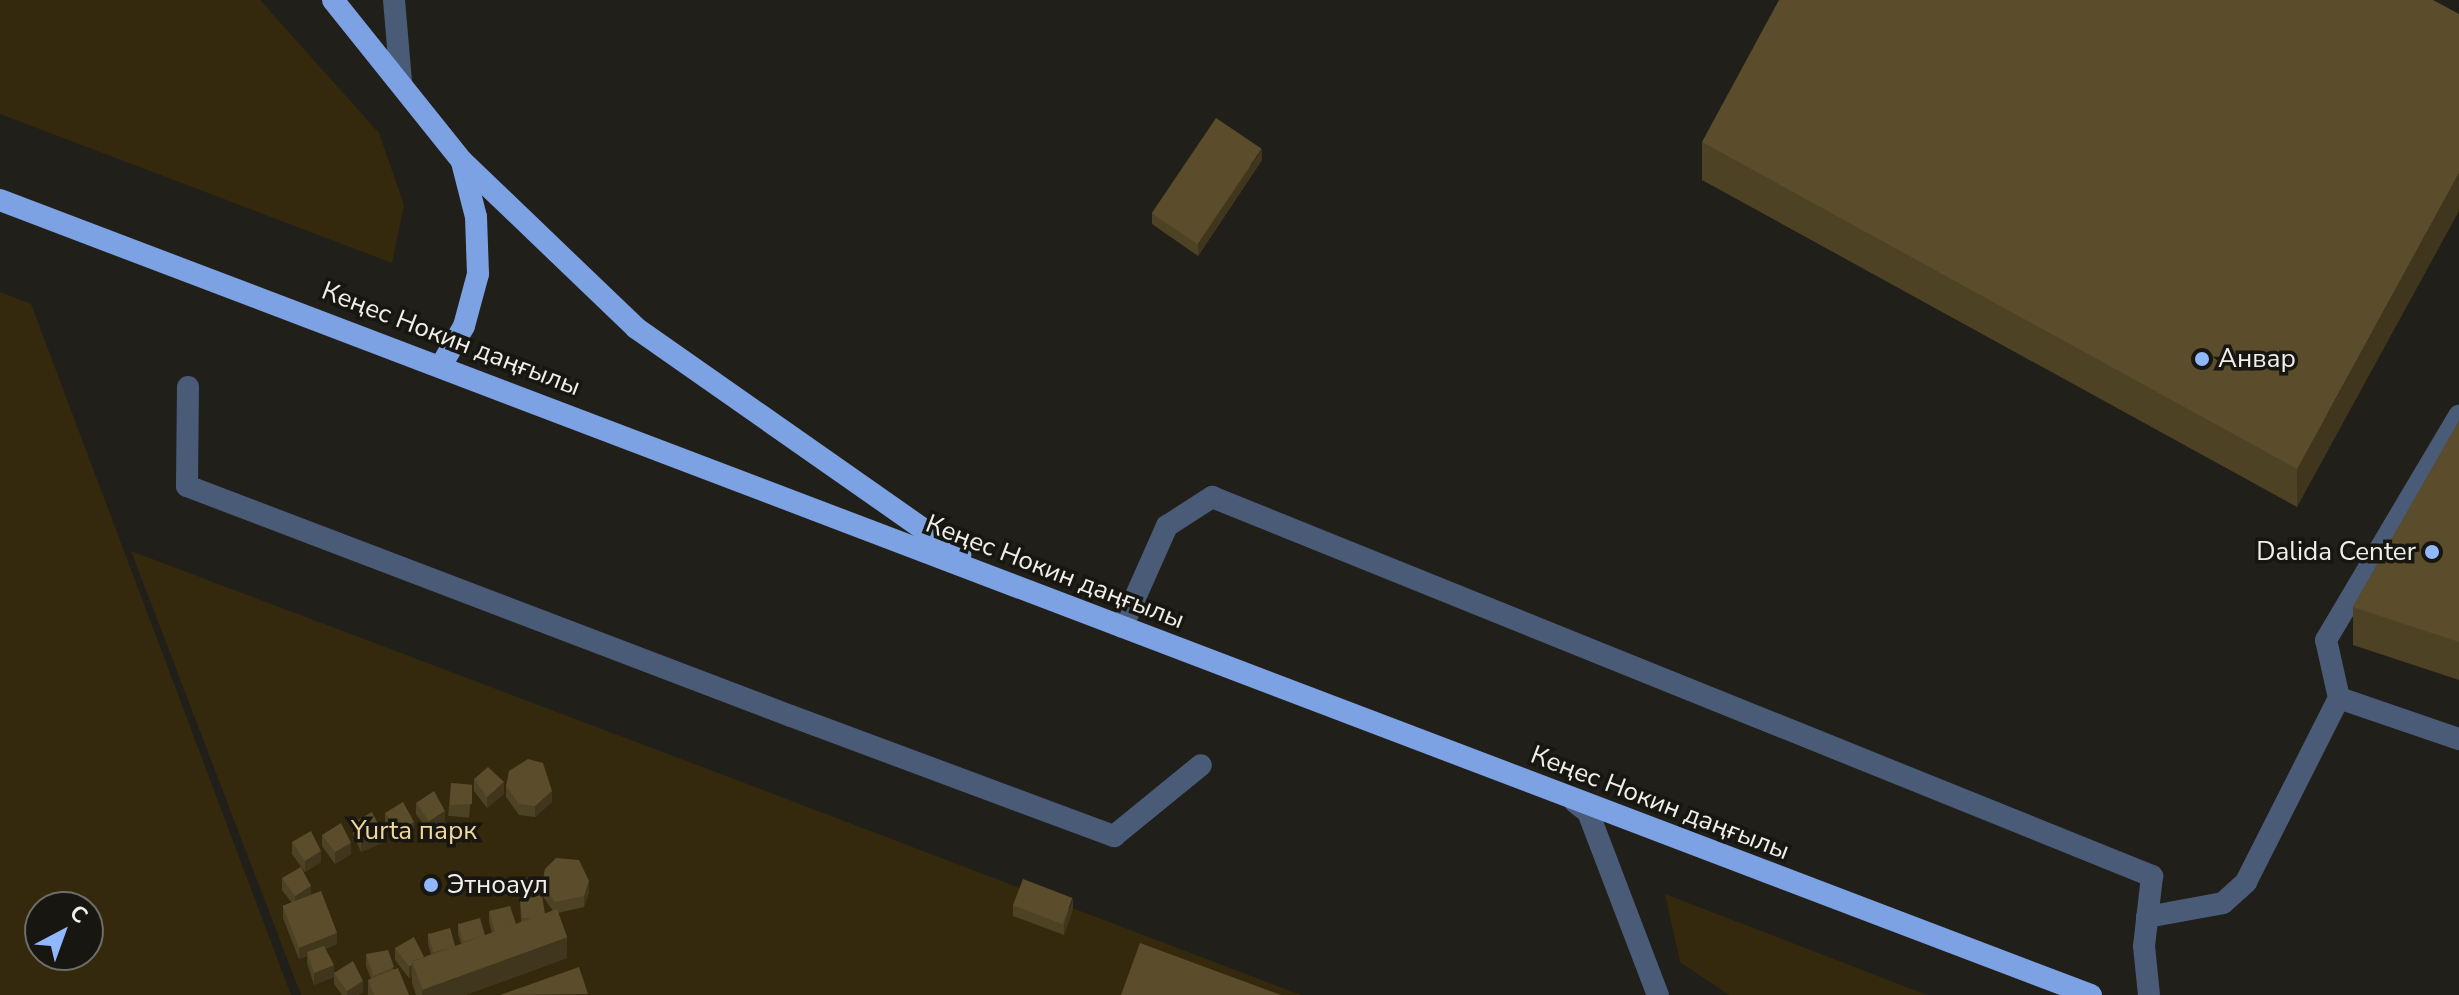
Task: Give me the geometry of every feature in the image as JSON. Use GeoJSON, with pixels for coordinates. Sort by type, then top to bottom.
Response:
{"type":"FeatureCollection","features":[{"type":"Feature","properties":{"kind":"highway"},"geometry":{"type":"LineString","coordinates":[[333,0],[401,81],[462,161],[648,337],[998,580]]}},
{"type":"Feature","properties":{"kind":"highway"},"geometry":{"type":"LineString","coordinates":[[442,364],[464,326],[478,274],[476,217],[462,161]]}},
{"type":"Feature","properties":{"kind":"highway","name":"Кеңес Нокин даңғылы"},"geometry":{"type":"LineString","coordinates":[[0,200],[442,364],[1575,802],[2091,995]]}},
{"type":"Feature","properties":{"kind":"lane"},"geometry":{"type":"LineString","coordinates":[[398,4],[401,81]]}},
{"type":"Feature","properties":{"kind":"lane"},"geometry":{"type":"LineString","coordinates":[[188,387],[187,486],[791,716],[1114,836],[1201,765]]}},
{"type":"Feature","properties":{"kind":"lane"},"geometry":{"type":"LineString","coordinates":[[2147,917],[2223,903],[2246,882],[2339,698],[2326,640],[2459,416]]}},
{"type":"Feature","properties":{"kind":"lane"},"geometry":{"type":"LineString","coordinates":[[1122,627],[1167,526],[1212,497],[2152,876],[2147,917],[2149,995]]}},
{"type":"Feature","properties":{"kind":"lane"},"geometry":{"type":"LineString","coordinates":[[2339,698],[2459,739]]}},
{"type":"Feature","properties":{"kind":"lane"},"geometry":{"type":"LineString","coordinates":[[1575,802],[1588,812],[1658,995]]}},
{"type":"Feature","properties":{"kind":"green space"},"geometry":{"type":"Polygon","coordinates":[[[0,0],[260,0],[379,133],[404,205],[392,263],[0,114],[0,0]]]}},
{"type":"Feature","properties":{"kind":"green space"},"geometry":{"type":"Polygon","coordinates":[[[0,292],[31,304],[291,995],[0,995],[0,292]]]}},
{"type":"Feature","properties":{"kind":"green space","name":"Yurta парк"},"geometry":{"type":"Polygon","coordinates":[[[131,551],[763,790],[1301,995],[301,995],[131,551]]]}},
{"type":"Feature","properties":{"kind":"green space"},"geometry":{"type":"Polygon","coordinates":[[[1665,894],[1927,995],[1729,995],[1680,962],[1665,894]]]}},
{"type":"Feature","properties":{"kind":"building","name":"Анвар"},"geometry":{"type":"Polygon","coordinates":[[[1779,0],[2433,0],[2459,14],[2459,173],[2297,469],[1702,142],[1779,0]]]}},
{"type":"Feature","properties":{"kind":"building"},"geometry":{"type":"Polygon","coordinates":[[[1216,118],[1262,149],[1197,244],[1152,213],[1216,118]]]}},
{"type":"Feature","properties":{"kind":"building","name":"Dalida Center"},"geometry":{"type":"Polygon","coordinates":[[[2459,421],[2459,642],[2353,607],[2459,421]]]}},
{"type":"Feature","properties":{"kind":"building"},"geometry":{"type":"Polygon","coordinates":[[[528,759],[543,763],[552,791],[535,806],[519,804],[506,786],[509,771],[528,759]]]}},
{"type":"Feature","properties":{"kind":"building"},"geometry":{"type":"Polygon","coordinates":[[[488,767],[504,782],[487,797],[474,779],[488,767]]]}},
{"type":"Feature","properties":{"kind":"building"},"geometry":{"type":"Polygon","coordinates":[[[451,783],[472,785],[472,804],[450,805],[451,783]]]}},
{"type":"Feature","properties":{"kind":"building"},"geometry":{"type":"Polygon","coordinates":[[[434,791],[445,811],[429,821],[416,803],[434,791]]]}},
{"type":"Feature","properties":{"kind":"building"},"geometry":{"type":"Polygon","coordinates":[[[403,802],[414,822],[398,831],[385,813],[403,802]]]}},
{"type":"Feature","properties":{"kind":"building"},"geometry":{"type":"Polygon","coordinates":[[[372,812],[382,832],[361,840],[353,823],[372,812]]]}},
{"type":"Feature","properties":{"kind":"building"},"geometry":{"type":"Polygon","coordinates":[[[341,823],[351,843],[335,852],[322,835],[341,823]]]}},
{"type":"Feature","properties":{"kind":"building"},"geometry":{"type":"Polygon","coordinates":[[[311,831],[321,851],[305,861],[292,842],[311,831]]]}},
{"type":"Feature","properties":{"kind":"building"},"geometry":{"type":"Polygon","coordinates":[[[556,858],[579,860],[589,881],[584,896],[555,902],[542,884],[545,869],[556,858]]]}},
{"type":"Feature","properties":{"kind":"building"},"geometry":{"type":"Polygon","coordinates":[[[301,867],[311,886],[295,896],[282,878],[301,867]]]}},
{"type":"Feature","properties":{"kind":"building"},"geometry":{"type":"Polygon","coordinates":[[[1023,879],[1072,898],[1062,924],[1013,905],[1023,879]]]}},
{"type":"Feature","properties":{"kind":"building"},"geometry":{"type":"Polygon","coordinates":[[[321,891],[337,933],[299,948],[283,906],[321,891]]]}},
{"type":"Feature","properties":{"kind":"building"},"geometry":{"type":"Polygon","coordinates":[[[542,895],[545,914],[522,918],[520,900],[542,895]]]}},
{"type":"Feature","properties":{"kind":"building"},"geometry":{"type":"Polygon","coordinates":[[[510,906],[516,924],[495,932],[489,911],[510,906]]]}},
{"type":"Feature","properties":{"kind":"building"},"geometry":{"type":"Polygon","coordinates":[[[557,909],[567,937],[423,990],[412,962],[557,909]]]}},
{"type":"Feature","properties":{"kind":"building"},"geometry":{"type":"Polygon","coordinates":[[[480,918],[485,935],[463,942],[458,924],[480,918]]]}},
{"type":"Feature","properties":{"kind":"building"},"geometry":{"type":"Polygon","coordinates":[[[450,928],[455,946],[433,953],[428,934],[450,928]]]}},
{"type":"Feature","properties":{"kind":"building"},"geometry":{"type":"Polygon","coordinates":[[[414,937],[424,957],[412,961],[409,966],[395,948],[414,937]]]}},
{"type":"Feature","properties":{"kind":"building"},"geometry":{"type":"Polygon","coordinates":[[[1140,943],[1281,995],[1121,995],[1140,943]]]}},
{"type":"Feature","properties":{"kind":"building"},"geometry":{"type":"Polygon","coordinates":[[[324,946],[334,965],[314,973],[307,952],[324,946]]]}},
{"type":"Feature","properties":{"kind":"building"},"geometry":{"type":"Polygon","coordinates":[[[388,950],[394,967],[373,976],[366,954],[388,950]]]}},
{"type":"Feature","properties":{"kind":"building"},"geometry":{"type":"Polygon","coordinates":[[[353,961],[363,981],[347,991],[334,973],[353,961]]]}},
{"type":"Feature","properties":{"kind":"building"},"geometry":{"type":"Polygon","coordinates":[[[579,967],[588,994],[500,995],[579,967]]]}},
{"type":"Feature","properties":{"kind":"building"},"geometry":{"type":"Polygon","coordinates":[[[398,968],[409,995],[374,995],[368,980],[398,968]]]}},
{"type":"Feature","properties":{"kind":"place","name":"Анвар"},"geometry":{"type":"Point","coordinates":[2202,359]}},
{"type":"Feature","properties":{"kind":"place","name":"Dalida Center"},"geometry":{"type":"Point","coordinates":[2432,552]}},
{"type":"Feature","properties":{"kind":"place","name":"Этноаул"},"geometry":{"type":"Point","coordinates":[431,885]}}]}
